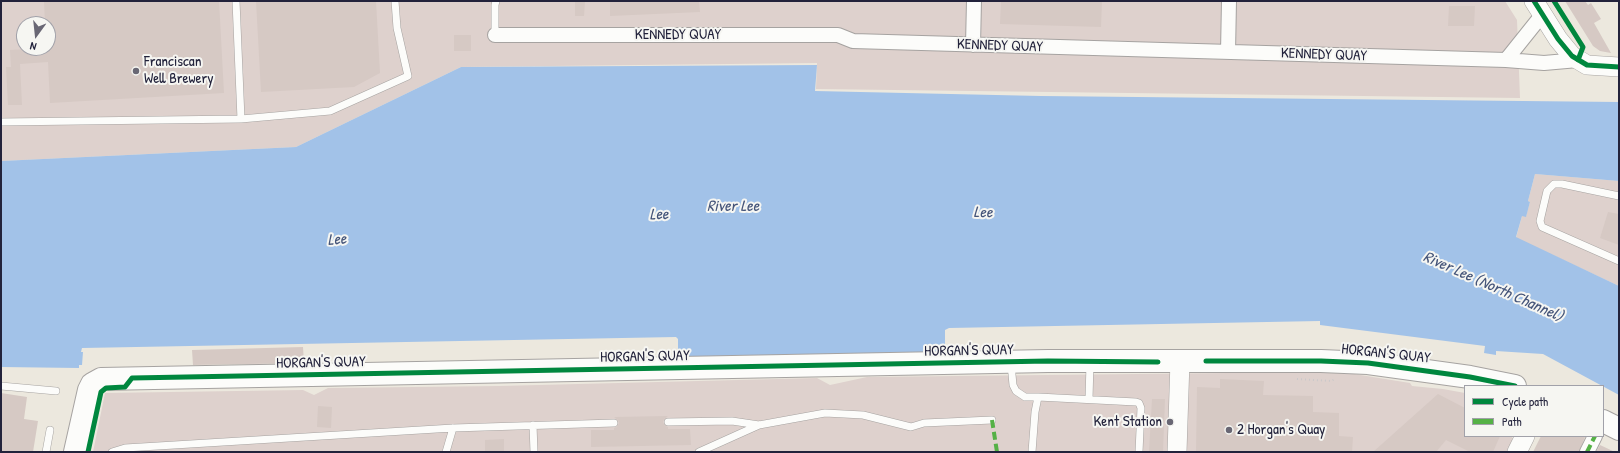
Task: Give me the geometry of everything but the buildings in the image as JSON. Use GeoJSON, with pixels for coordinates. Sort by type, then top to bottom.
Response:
{"type":"FeatureCollection","features":[{"type":"Feature","properties":{"kind":"highway","name":"HORGAN'S QUAY"},"geometry":{"type":"LineString","coordinates":[[75,452],[88,390],[92,384],[101,379],[1010,362],[1345,361],[1470,377],[1509,385]]}},
{"type":"Feature","properties":{"kind":"highway"},"geometry":{"type":"LineString","coordinates":[[1604,422],[1619,429]]}},
{"type":"Feature","properties":{"kind":"street"},"geometry":{"type":"LineString","coordinates":[[973,45],[974,1]]}},
{"type":"Feature","properties":{"kind":"street"},"geometry":{"type":"LineString","coordinates":[[1228,52],[1229,1]]}},
{"type":"Feature","properties":{"kind":"street"},"geometry":{"type":"LineString","coordinates":[[1506,60],[1538,8],[1563,47],[1572,56],[1588,65],[1619,67]]}},
{"type":"Feature","properties":{"kind":"street","name":"KENNEDY QUAY"},"geometry":{"type":"LineString","coordinates":[[495,35],[838,35],[853,41],[1506,60],[1544,63],[1578,60]]}},
{"type":"Feature","properties":{"kind":"street"},"geometry":{"type":"LineString","coordinates":[[1177,452],[1180,361]]}},
{"type":"Feature","properties":{"kind":"street"},"geometry":{"type":"LineString","coordinates":[[1517,452],[1524,437]]}},
{"type":"Feature","properties":{"kind":"street"},"geometry":{"type":"LineString","coordinates":[[1587,452],[1594,437]]}},
{"type":"Feature","properties":{"kind":"lane"},"geometry":{"type":"LineString","coordinates":[[236,1],[241,119]]}},
{"type":"Feature","properties":{"kind":"lane"},"geometry":{"type":"LineString","coordinates":[[1,122],[241,119],[330,111],[408,76],[397,28],[395,1]]}},
{"type":"Feature","properties":{"kind":"lane"},"geometry":{"type":"LineString","coordinates":[[495,35],[496,1]]}},
{"type":"Feature","properties":{"kind":"lane"},"geometry":{"type":"LineString","coordinates":[[1619,196],[1562,184],[1554,184],[1547,191],[1540,218],[1540,224],[1542,227],[1619,261]]}},
{"type":"Feature","properties":{"kind":"lane"},"geometry":{"type":"LineString","coordinates":[[1089,399],[1090,361]]}},
{"type":"Feature","properties":{"kind":"lane"},"geometry":{"type":"LineString","coordinates":[[1010,362],[1013,385],[1016,391],[1025,397],[1089,399],[1139,403],[1141,408],[1139,452]]}},
{"type":"Feature","properties":{"kind":"lane"},"geometry":{"type":"LineString","coordinates":[[1,386],[56,391]]}},
{"type":"Feature","properties":{"kind":"lane"},"geometry":{"type":"LineString","coordinates":[[1032,452],[1034,412],[1038,397]]}},
{"type":"Feature","properties":{"kind":"lane"},"geometry":{"type":"LineString","coordinates":[[699,452],[759,425],[824,413],[863,415],[911,427],[924,423],[992,420]]}},
{"type":"Feature","properties":{"kind":"lane"},"geometry":{"type":"LineString","coordinates":[[668,422],[732,421],[759,425]]}},
{"type":"Feature","properties":{"kind":"lane"},"geometry":{"type":"LineString","coordinates":[[112,452],[125,448],[453,428],[614,423]]}},
{"type":"Feature","properties":{"kind":"lane"},"geometry":{"type":"LineString","coordinates":[[533,425],[534,452]]}},
{"type":"Feature","properties":{"kind":"lane"},"geometry":{"type":"LineString","coordinates":[[446,452],[453,428]]}},
{"type":"Feature","properties":{"kind":"lane"},"geometry":{"type":"LineString","coordinates":[[46,452],[50,430]]}},
{"type":"Feature","properties":{"kind":"shaded area"},"geometry":{"type":"Polygon","coordinates":[[[1,1],[1505,1],[1517,20],[1520,98],[816,89],[817,63],[461,67],[296,147],[1,161],[1,1]]]}},
{"type":"Feature","properties":{"kind":"shaded area"},"geometry":{"type":"Polygon","coordinates":[[[1535,174],[1619,181],[1619,286],[1516,238],[1522,216],[1526,216],[1535,174]]]}},
{"type":"Feature","properties":{"kind":"shaded area"},"geometry":{"type":"Polygon","coordinates":[[[1348,373],[1410,383],[1412,386],[1464,393],[1464,437],[1512,437],[1513,439],[1507,452],[93,452],[105,393],[303,390],[314,395],[328,388],[499,386],[817,378],[830,385],[867,377],[1348,373]]]}},
{"type":"Feature","properties":{"kind":"water","name":"River Lee"},"geometry":{"type":"Polygon","coordinates":[[[817,65],[815,91],[1041,96],[1619,102],[1619,181],[1535,174],[1528,201],[1530,202],[1526,217],[1522,216],[1516,237],[1619,286],[1619,395],[1604,387],[1604,385],[1600,385],[1543,354],[1496,351],[1496,355],[1484,353],[1485,346],[1320,325],[1320,321],[949,328],[945,330],[945,352],[678,360],[678,339],[676,337],[82,348],[82,365],[79,365],[79,368],[1,367],[1,161],[296,147],[461,67],[817,65]]]}},
{"type":"Feature","properties":{"kind":"marked path"},"geometry":{"type":"LineString","coordinates":[[992,420],[997,452]]}},
{"type":"Feature","properties":{"kind":"marked path"},"geometry":{"type":"LineString","coordinates":[[1587,452],[1594,437]]}},
{"type":"Feature","properties":{"kind":"cycle path"},"geometry":{"type":"LineString","coordinates":[[1534,1],[1558,39],[1572,56],[1587,65],[1619,67]]}},
{"type":"Feature","properties":{"kind":"cycle path"},"geometry":{"type":"LineString","coordinates":[[1554,1],[1583,47],[1578,60]]}},
{"type":"Feature","properties":{"kind":"cycle path"},"geometry":{"type":"LineString","coordinates":[[88,452],[101,392],[106,388],[125,387],[132,378],[1048,361],[1158,362]]}},
{"type":"Feature","properties":{"kind":"cycle path"},"geometry":{"type":"LineString","coordinates":[[1206,361],[1321,361],[1368,363],[1470,377],[1510,385]]}},
{"type":"Feature","properties":{"kind":"place","name":"Franciscan Well Brewery"},"geometry":{"type":"Point","coordinates":[136,71]}},
{"type":"Feature","properties":{"kind":"place","name":"Kent Station"},"geometry":{"type":"Point","coordinates":[1170,422]}},
{"type":"Feature","properties":{"kind":"place","name":"2 Horgan's Quay"},"geometry":{"type":"Point","coordinates":[1229,430]}},
{"type":"Feature","properties":{"kind":"water label","name":"Lee"},"geometry":{"type":"Point","coordinates":[983,213]}},
{"type":"Feature","properties":{"kind":"water label","name":"Lee"},"geometry":{"type":"Point","coordinates":[659,215]}},
{"type":"Feature","properties":{"kind":"water label","name":"Lee"},"geometry":{"type":"Point","coordinates":[337,240]}},
{"type":"Feature","properties":{"kind":"water label","name":"River Lee (North Channel)"},"geometry":{"type":"Point","coordinates":[1493,287]}}]}
